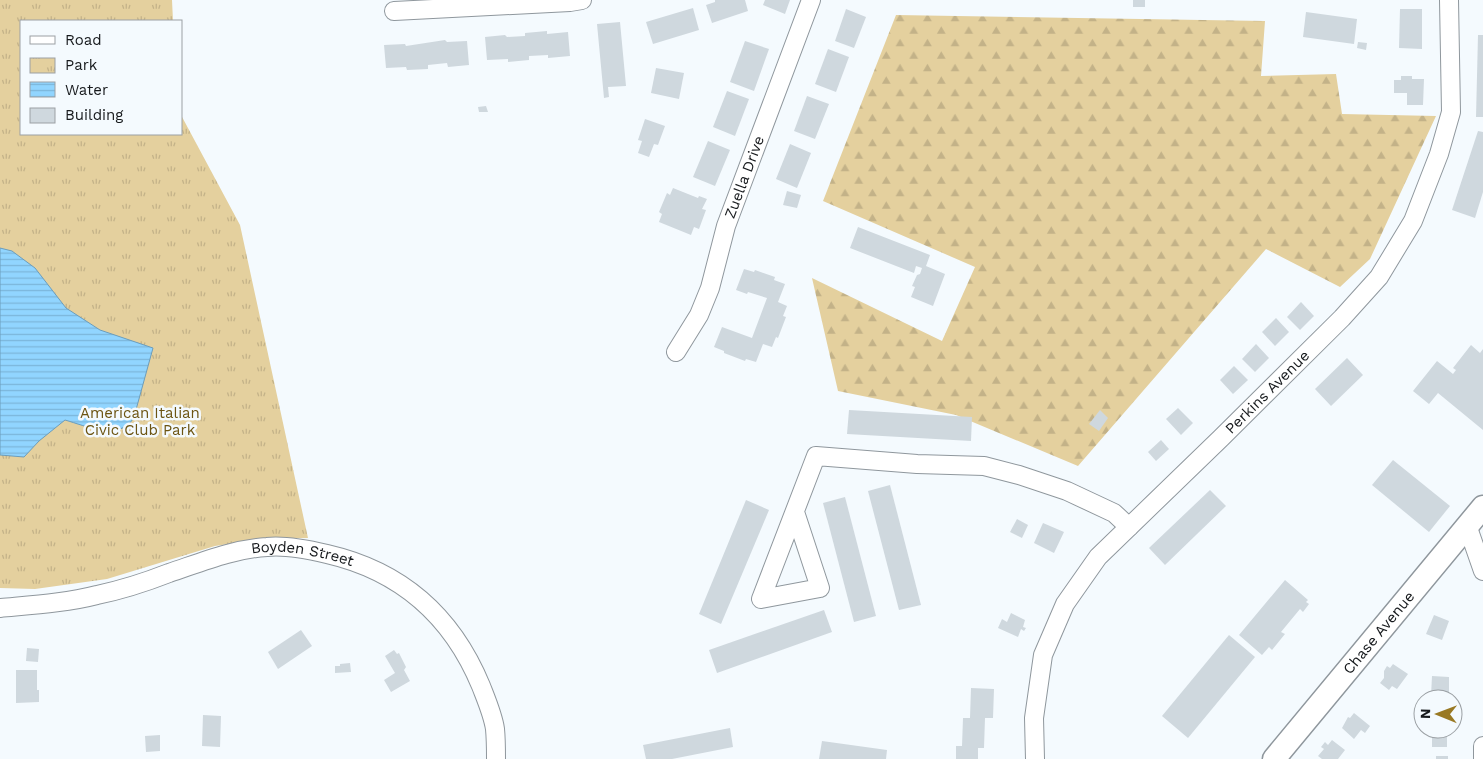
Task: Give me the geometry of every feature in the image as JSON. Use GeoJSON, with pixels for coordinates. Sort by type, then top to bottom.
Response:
{"type":"FeatureCollection","features":[{"type":"Feature","properties":{"kind":"main road","name":"Chase Avenue"},"geometry":{"type":"LineString","coordinates":[[1274,759],[1483,507]]}},
{"type":"Feature","properties":{"kind":"street"},"geometry":{"type":"LineString","coordinates":[[394,11],[582,0]]}},
{"type":"Feature","properties":{"kind":"street","name":"Zuella Drive"},"geometry":{"type":"LineString","coordinates":[[676,352],[699,315],[710,288],[726,226],[811,0]]}},
{"type":"Feature","properties":{"kind":"street","name":"Perkins Avenue"},"geometry":{"type":"LineString","coordinates":[[1035,759],[1034,718],[1043,655],[1065,604],[1098,556],[1222,438],[1342,318],[1379,277],[1413,221],[1439,154],[1451,112],[1449,0]]}},
{"type":"Feature","properties":{"kind":"street"},"geometry":{"type":"LineString","coordinates":[[795,512],[820,588],[761,599],[816,456],[917,464],[984,466],[1067,491],[1114,512],[1129,527]]}},
{"type":"Feature","properties":{"kind":"street"},"geometry":{"type":"LineString","coordinates":[[1467,525],[1483,571]]}},
{"type":"Feature","properties":{"kind":"street","name":"Boyden Street"},"geometry":{"type":"LineString","coordinates":[[0,608],[57,603],[97,596],[166,575],[220,555],[268,547],[313,550],[347,558],[384,574],[415,594],[446,626],[472,664],[483,692],[495,727],[496,759]]}},
{"type":"Feature","properties":{"kind":"street"},"geometry":{"type":"LineString","coordinates":[[1483,746],[1483,759]]}},
{"type":"Feature","properties":{"kind":"green space","name":"American Italian Civic Club Park"},"geometry":{"type":"Polygon","coordinates":[[[0,0],[172,0],[173,20],[20,20],[20,135],[182,135],[182,117],[240,225],[308,538],[261,539],[215,546],[107,579],[35,589],[0,588],[0,0]]]}},
{"type":"Feature","properties":{"kind":"green space"},"geometry":{"type":"Polygon","coordinates":[[[896,15],[1265,21],[1261,76],[1336,74],[1342,114],[1436,116],[1370,259],[1340,287],[1266,249],[1078,466],[956,415],[838,391],[812,278],[942,341],[975,267],[823,201],[896,15]]]}},
{"type":"Feature","properties":{"kind":"water"},"geometry":{"type":"Polygon","coordinates":[[[0,248],[12,251],[35,268],[66,308],[100,330],[153,348],[134,417],[128,425],[112,431],[65,420],[39,441],[24,457],[0,455],[0,248]]]}},
{"type":"Feature","properties":{"kind":"building"},"geometry":{"type":"Polygon","coordinates":[[[715,0],[745,0],[748,11],[712,23],[706,5],[715,2],[715,0]]]}},
{"type":"Feature","properties":{"kind":"building"},"geometry":{"type":"Polygon","coordinates":[[[765,0],[790,0],[785,14],[763,5],[765,0]]]}},
{"type":"Feature","properties":{"kind":"building"},"geometry":{"type":"Polygon","coordinates":[[[1133,0],[1145,0],[1145,7],[1133,7],[1133,0]]]}},
{"type":"Feature","properties":{"kind":"building"},"geometry":{"type":"Polygon","coordinates":[[[693,8],[699,30],[653,44],[646,22],[693,8]]]}},
{"type":"Feature","properties":{"kind":"building"},"geometry":{"type":"Polygon","coordinates":[[[846,9],[866,17],[854,48],[835,41],[846,9]]]}},
{"type":"Feature","properties":{"kind":"building"},"geometry":{"type":"Polygon","coordinates":[[[1400,9],[1422,9],[1422,49],[1399,48],[1400,9]]]}},
{"type":"Feature","properties":{"kind":"building"},"geometry":{"type":"Polygon","coordinates":[[[1306,12],[1357,19],[1354,44],[1303,37],[1306,12]]]}},
{"type":"Feature","properties":{"kind":"building"},"geometry":{"type":"Polygon","coordinates":[[[620,22],[626,86],[608,87],[609,97],[604,98],[597,24],[620,22]]]}},
{"type":"Feature","properties":{"kind":"building"},"geometry":{"type":"Polygon","coordinates":[[[547,31],[547,34],[568,32],[570,56],[548,58],[548,55],[529,56],[529,60],[508,62],[508,59],[487,60],[485,37],[525,36],[525,33],[547,31]]]}},
{"type":"Feature","properties":{"kind":"building"},"geometry":{"type":"Polygon","coordinates":[[[1478,35],[1483,35],[1483,117],[1476,117],[1478,35]]]}},
{"type":"Feature","properties":{"kind":"building"},"geometry":{"type":"Polygon","coordinates":[[[445,40],[447,42],[467,41],[469,65],[448,67],[447,63],[428,65],[428,69],[386,68],[384,45],[405,44],[406,46],[445,40]]]}},
{"type":"Feature","properties":{"kind":"building"},"geometry":{"type":"Polygon","coordinates":[[[745,41],[769,49],[754,91],[730,82],[745,41]]]}},
{"type":"Feature","properties":{"kind":"building"},"geometry":{"type":"Polygon","coordinates":[[[1358,42],[1367,43],[1366,50],[1357,48],[1358,42]]]}},
{"type":"Feature","properties":{"kind":"building"},"geometry":{"type":"Polygon","coordinates":[[[828,49],[849,57],[836,92],[815,84],[828,49]]]}},
{"type":"Feature","properties":{"kind":"building"},"geometry":{"type":"Polygon","coordinates":[[[656,68],[684,73],[679,99],[651,93],[656,68]]]}},
{"type":"Feature","properties":{"kind":"building"},"geometry":{"type":"Polygon","coordinates":[[[1401,76],[1412,76],[1412,79],[1424,79],[1423,105],[1407,105],[1407,93],[1394,93],[1394,80],[1401,80],[1401,76]]]}},
{"type":"Feature","properties":{"kind":"building"},"geometry":{"type":"Polygon","coordinates":[[[727,91],[749,99],[735,136],[713,127],[727,91]]]}},
{"type":"Feature","properties":{"kind":"building"},"geometry":{"type":"Polygon","coordinates":[[[807,96],[829,104],[815,139],[794,131],[807,96]]]}},
{"type":"Feature","properties":{"kind":"building"},"geometry":{"type":"Polygon","coordinates":[[[486,106],[488,112],[479,112],[478,107],[486,106]]]}},
{"type":"Feature","properties":{"kind":"building"},"geometry":{"type":"Polygon","coordinates":[[[645,119],[665,126],[658,145],[654,144],[649,157],[638,153],[642,141],[638,140],[645,119]]]}},
{"type":"Feature","properties":{"kind":"building"},"geometry":{"type":"Polygon","coordinates":[[[1478,131],[1483,132],[1483,192],[1475,218],[1452,210],[1478,131]]]}},
{"type":"Feature","properties":{"kind":"building"},"geometry":{"type":"Polygon","coordinates":[[[708,141],[730,150],[715,186],[693,177],[708,141]]]}},
{"type":"Feature","properties":{"kind":"building"},"geometry":{"type":"Polygon","coordinates":[[[790,144],[811,153],[797,188],[776,179],[790,144]]]}},
{"type":"Feature","properties":{"kind":"building"},"geometry":{"type":"Polygon","coordinates":[[[673,188],[698,198],[699,196],[707,199],[702,209],[706,210],[699,229],[694,227],[691,235],[659,222],[662,214],[659,212],[667,193],[670,195],[673,188]]]}},
{"type":"Feature","properties":{"kind":"building"},"geometry":{"type":"Polygon","coordinates":[[[787,191],[801,195],[797,208],[783,205],[787,191]]]}},
{"type":"Feature","properties":{"kind":"building"},"geometry":{"type":"Polygon","coordinates":[[[858,227],[930,255],[926,266],[945,274],[933,306],[911,297],[915,287],[912,286],[922,268],[916,266],[914,273],[850,248],[858,227]]]}},
{"type":"Feature","properties":{"kind":"building"},"geometry":{"type":"Polygon","coordinates":[[[744,269],[754,272],[755,270],[775,277],[774,280],[785,284],[778,302],[787,306],[783,316],[786,317],[778,338],[776,337],[772,347],[763,344],[756,362],[746,359],[745,361],[714,347],[722,327],[752,338],[767,298],[736,290],[744,269]]]}},
{"type":"Feature","properties":{"kind":"building"},"geometry":{"type":"Polygon","coordinates":[[[1301,302],[1314,316],[1300,330],[1287,317],[1301,302]]]}},
{"type":"Feature","properties":{"kind":"building"},"geometry":{"type":"Polygon","coordinates":[[[1276,318],[1289,332],[1275,346],[1262,332],[1276,318]]]}},
{"type":"Feature","properties":{"kind":"building"},"geometry":{"type":"Polygon","coordinates":[[[1256,344],[1269,358],[1255,372],[1242,359],[1256,344]]]}},
{"type":"Feature","properties":{"kind":"building"},"geometry":{"type":"Polygon","coordinates":[[[1471,345],[1480,353],[1483,349],[1483,430],[1438,393],[1429,404],[1413,391],[1437,361],[1453,374],[1456,370],[1453,368],[1471,345]]]}},
{"type":"Feature","properties":{"kind":"building"},"geometry":{"type":"Polygon","coordinates":[[[1347,358],[1363,375],[1331,406],[1315,389],[1347,358]]]}},
{"type":"Feature","properties":{"kind":"building"},"geometry":{"type":"Polygon","coordinates":[[[1234,366],[1248,380],[1233,394],[1220,380],[1234,366]]]}},
{"type":"Feature","properties":{"kind":"building"},"geometry":{"type":"Polygon","coordinates":[[[1178,408],[1193,423],[1181,435],[1166,419],[1178,408]]]}},
{"type":"Feature","properties":{"kind":"building"},"geometry":{"type":"Polygon","coordinates":[[[849,410],[972,417],[971,441],[847,434],[849,410]]]}},
{"type":"Feature","properties":{"kind":"building"},"geometry":{"type":"Polygon","coordinates":[[[1100,410],[1108,418],[1099,431],[1089,424],[1100,410]]]}},
{"type":"Feature","properties":{"kind":"building"},"geometry":{"type":"Polygon","coordinates":[[[1161,440],[1169,449],[1156,461],[1148,452],[1161,440]]]}},
{"type":"Feature","properties":{"kind":"building"},"geometry":{"type":"Polygon","coordinates":[[[1393,460],[1450,506],[1429,532],[1372,485],[1393,460]]]}},
{"type":"Feature","properties":{"kind":"building"},"geometry":{"type":"Polygon","coordinates":[[[890,485],[921,605],[899,610],[868,491],[890,485]]]}},
{"type":"Feature","properties":{"kind":"building"},"geometry":{"type":"Polygon","coordinates":[[[1210,490],[1226,506],[1165,565],[1149,548],[1210,490]]]}},
{"type":"Feature","properties":{"kind":"building"},"geometry":{"type":"Polygon","coordinates":[[[845,497],[876,616],[854,622],[823,503],[845,497]]]}},
{"type":"Feature","properties":{"kind":"building"},"geometry":{"type":"Polygon","coordinates":[[[746,500],[769,510],[721,624],[699,614],[746,500]]]}},
{"type":"Feature","properties":{"kind":"building"},"geometry":{"type":"Polygon","coordinates":[[[1017,519],[1028,525],[1022,538],[1010,532],[1017,519]]]}},
{"type":"Feature","properties":{"kind":"building"},"geometry":{"type":"Polygon","coordinates":[[[1043,523],[1064,532],[1054,553],[1034,543],[1043,523]]]}},
{"type":"Feature","properties":{"kind":"building"},"geometry":{"type":"Polygon","coordinates":[[[1285,580],[1308,600],[1306,602],[1309,604],[1303,612],[1300,609],[1281,632],[1285,634],[1272,650],[1269,647],[1262,655],[1239,635],[1285,580]]]}},
{"type":"Feature","properties":{"kind":"building"},"geometry":{"type":"Polygon","coordinates":[[[824,610],[832,632],[717,673],[709,650],[824,610]]]}},
{"type":"Feature","properties":{"kind":"building"},"geometry":{"type":"Polygon","coordinates":[[[1011,613],[1025,620],[1023,627],[1026,628],[1024,631],[1021,629],[1018,637],[998,628],[1002,619],[1007,622],[1011,613]]]}},
{"type":"Feature","properties":{"kind":"building"},"geometry":{"type":"Polygon","coordinates":[[[1434,615],[1449,621],[1442,640],[1426,634],[1434,615]]]}},
{"type":"Feature","properties":{"kind":"building"},"geometry":{"type":"Polygon","coordinates":[[[301,630],[312,646],[278,669],[268,652],[301,630]]]}},
{"type":"Feature","properties":{"kind":"building"},"geometry":{"type":"Polygon","coordinates":[[[1229,635],[1255,657],[1188,738],[1162,716],[1229,635]]]}},
{"type":"Feature","properties":{"kind":"building"},"geometry":{"type":"Polygon","coordinates":[[[27,648],[39,649],[38,662],[26,661],[27,648]]]}},
{"type":"Feature","properties":{"kind":"building"},"geometry":{"type":"Polygon","coordinates":[[[394,650],[397,654],[399,653],[406,667],[404,670],[410,681],[391,692],[384,680],[395,673],[385,656],[394,650]]]}},
{"type":"Feature","properties":{"kind":"building"},"geometry":{"type":"Polygon","coordinates":[[[350,663],[351,672],[335,673],[335,666],[350,663]]]}},
{"type":"Feature","properties":{"kind":"building"},"geometry":{"type":"Polygon","coordinates":[[[1393,664],[1408,674],[1397,689],[1392,686],[1389,690],[1380,683],[1384,678],[1384,671],[1387,666],[1390,668],[1393,664]]]}},
{"type":"Feature","properties":{"kind":"building"},"geometry":{"type":"Polygon","coordinates":[[[16,670],[37,670],[39,702],[16,703],[16,670]]]}},
{"type":"Feature","properties":{"kind":"building"},"geometry":{"type":"Polygon","coordinates":[[[1432,676],[1449,677],[1449,689],[1431,689],[1432,676]]]}},
{"type":"Feature","properties":{"kind":"building"},"geometry":{"type":"Polygon","coordinates":[[[971,688],[994,689],[993,718],[985,718],[984,748],[978,748],[978,759],[956,759],[956,746],[962,746],[963,718],[970,718],[971,688]]]}},
{"type":"Feature","properties":{"kind":"building"},"geometry":{"type":"Polygon","coordinates":[[[1354,713],[1370,726],[1365,733],[1361,730],[1354,739],[1342,728],[1348,717],[1350,718],[1354,713]]]}},
{"type":"Feature","properties":{"kind":"building"},"geometry":{"type":"Polygon","coordinates":[[[203,715],[221,716],[220,747],[202,746],[203,715]]]}},
{"type":"Feature","properties":{"kind":"building"},"geometry":{"type":"Polygon","coordinates":[[[730,728],[733,747],[672,759],[646,759],[643,745],[730,728]]]}},
{"type":"Feature","properties":{"kind":"building"},"geometry":{"type":"Polygon","coordinates":[[[160,735],[160,751],[146,752],[145,736],[160,735]]]}},
{"type":"Feature","properties":{"kind":"building"},"geometry":{"type":"Polygon","coordinates":[[[1432,739],[1447,739],[1447,747],[1432,747],[1432,739]]]}},
{"type":"Feature","properties":{"kind":"building"},"geometry":{"type":"Polygon","coordinates":[[[1332,740],[1345,750],[1338,759],[1322,759],[1318,756],[1324,749],[1321,747],[1325,742],[1328,745],[1332,740]]]}},
{"type":"Feature","properties":{"kind":"building"},"geometry":{"type":"Polygon","coordinates":[[[822,741],[887,750],[886,759],[819,759],[822,741]]]}},
{"type":"Feature","properties":{"kind":"building"},"geometry":{"type":"Polygon","coordinates":[[[1436,756],[1448,756],[1448,759],[1436,759],[1436,756]]]}}]}
